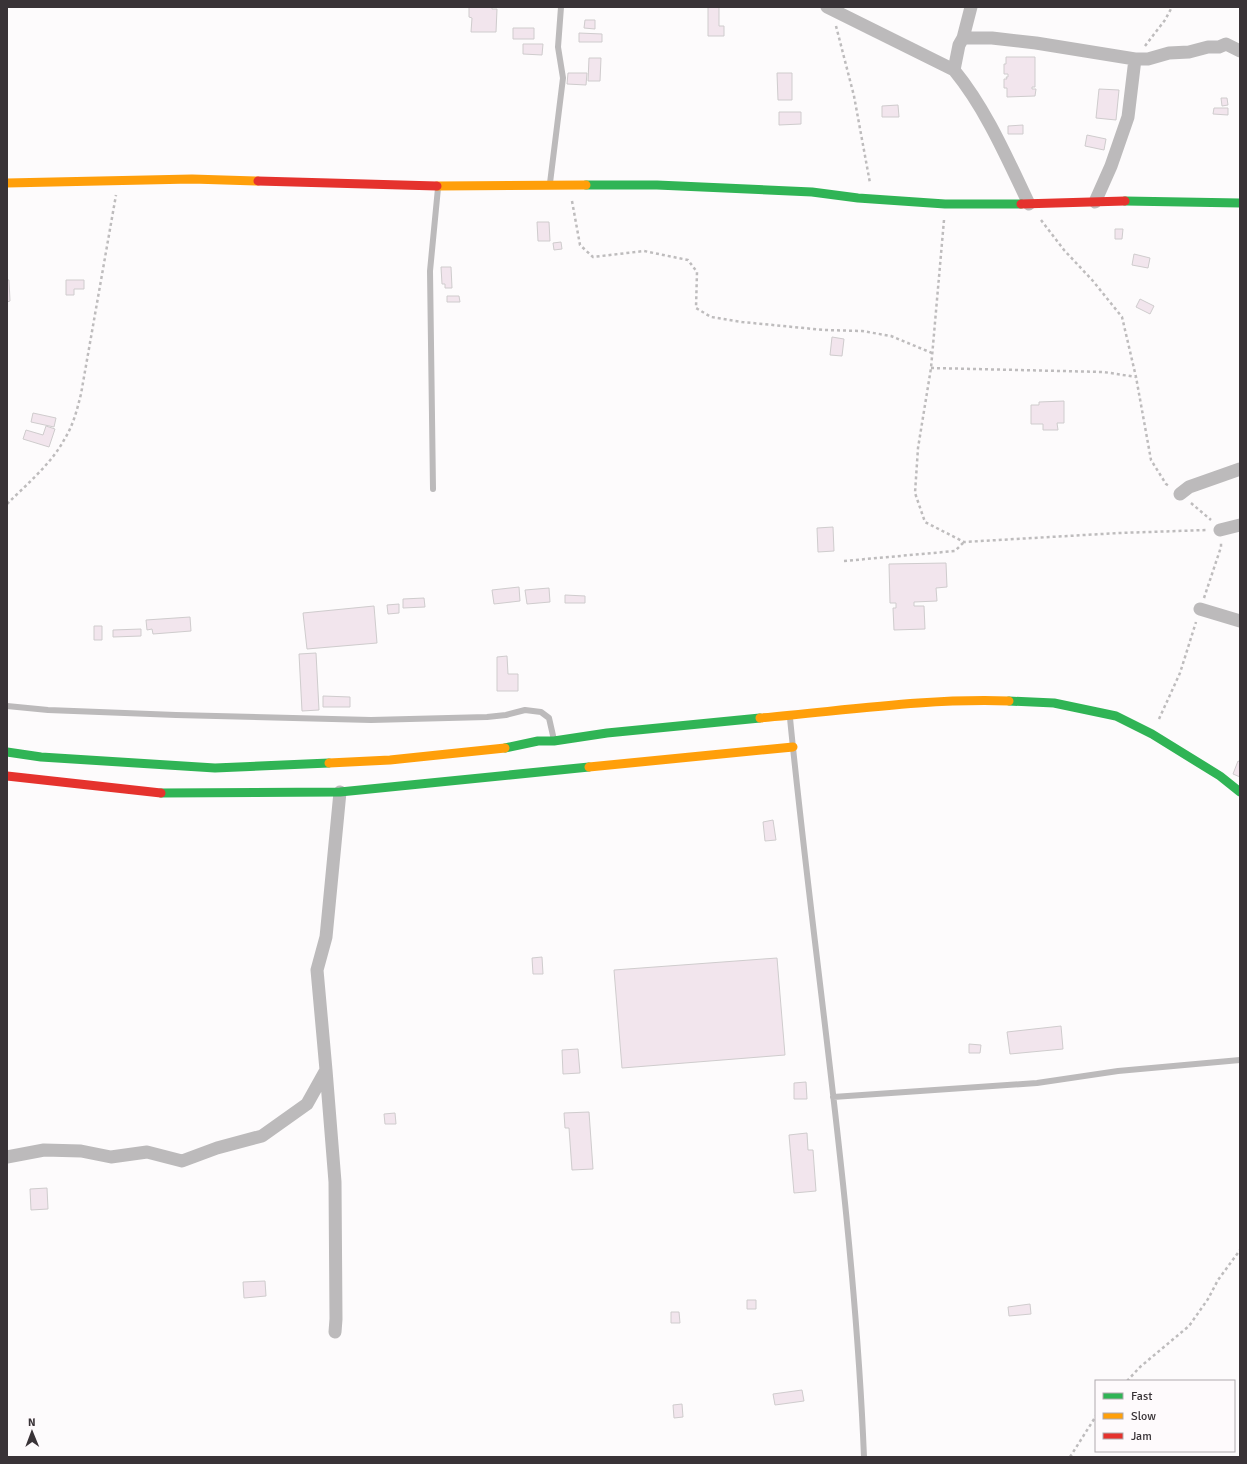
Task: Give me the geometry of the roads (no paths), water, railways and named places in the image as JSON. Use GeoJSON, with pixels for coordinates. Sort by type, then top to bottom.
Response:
{"type":"FeatureCollection","features":[{"type":"Feature","properties":{"kind":"street"},"geometry":{"type":"LineString","coordinates":[[954,70],[959,45],[963,38],[971,7]]}},
{"type":"Feature","properties":{"kind":"street"},"geometry":{"type":"LineString","coordinates":[[829,8],[954,70],[966,84],[994,132],[1029,204]]}},
{"type":"Feature","properties":{"kind":"street"},"geometry":{"type":"LineString","coordinates":[[963,38],[992,38],[1036,43],[1135,59],[1148,59],[1169,53],[1189,52],[1208,47],[1219,47],[1226,44],[1240,51]]}},
{"type":"Feature","properties":{"kind":"street"},"geometry":{"type":"LineString","coordinates":[[1095,202],[1111,166],[1128,117],[1135,59]]}},
{"type":"Feature","properties":{"kind":"street"},"geometry":{"type":"LineString","coordinates":[[7,183],[192,179],[439,186],[657,185],[804,192],[873,200],[945,204],[1029,204],[1130,201],[1240,203]]}},
{"type":"Feature","properties":{"kind":"street"},"geometry":{"type":"LineString","coordinates":[[1180,494],[1190,487],[1240,469]]}},
{"type":"Feature","properties":{"kind":"street"},"geometry":{"type":"LineString","coordinates":[[1220,530],[1240,525]]}},
{"type":"Feature","properties":{"kind":"street"},"geometry":{"type":"LineString","coordinates":[[1200,609],[1240,621]]}},
{"type":"Feature","properties":{"kind":"street"},"geometry":{"type":"LineString","coordinates":[[7,752],[41,757],[214,768],[390,760],[503,748],[538,741],[554,741],[607,733],[903,705],[977,700],[1054,703],[1116,716],[1152,734],[1220,776],[1240,792]]}},
{"type":"Feature","properties":{"kind":"street"},"geometry":{"type":"LineString","coordinates":[[7,776],[158,793],[340,792],[793,747]]}},
{"type":"Feature","properties":{"kind":"street"},"geometry":{"type":"LineString","coordinates":[[335,1332],[335,1182],[317,970],[326,937],[340,792]]}},
{"type":"Feature","properties":{"kind":"street"},"geometry":{"type":"LineString","coordinates":[[7,1157],[44,1150],[81,1151],[111,1157],[147,1152],[182,1161],[217,1148],[262,1136],[307,1104],[326,1070]]}},
{"type":"Feature","properties":{"kind":"lane"},"geometry":{"type":"LineString","coordinates":[[550,185],[563,78],[558,47],[561,7]]}},
{"type":"Feature","properties":{"kind":"lane"},"geometry":{"type":"LineString","coordinates":[[433,489],[430,271],[439,186]]}},
{"type":"Feature","properties":{"kind":"lane"},"geometry":{"type":"LineString","coordinates":[[7,706],[48,710],[371,720],[487,717],[506,715],[525,710],[541,712],[548,718],[554,741]]}},
{"type":"Feature","properties":{"kind":"lane"},"geometry":{"type":"LineString","coordinates":[[790,716],[843,1182],[853,1288],[864,1457]]}},
{"type":"Feature","properties":{"kind":"lane"},"geometry":{"type":"LineString","coordinates":[[833,1097],[1037,1083],[1118,1071],[1240,1060]]}}]}
